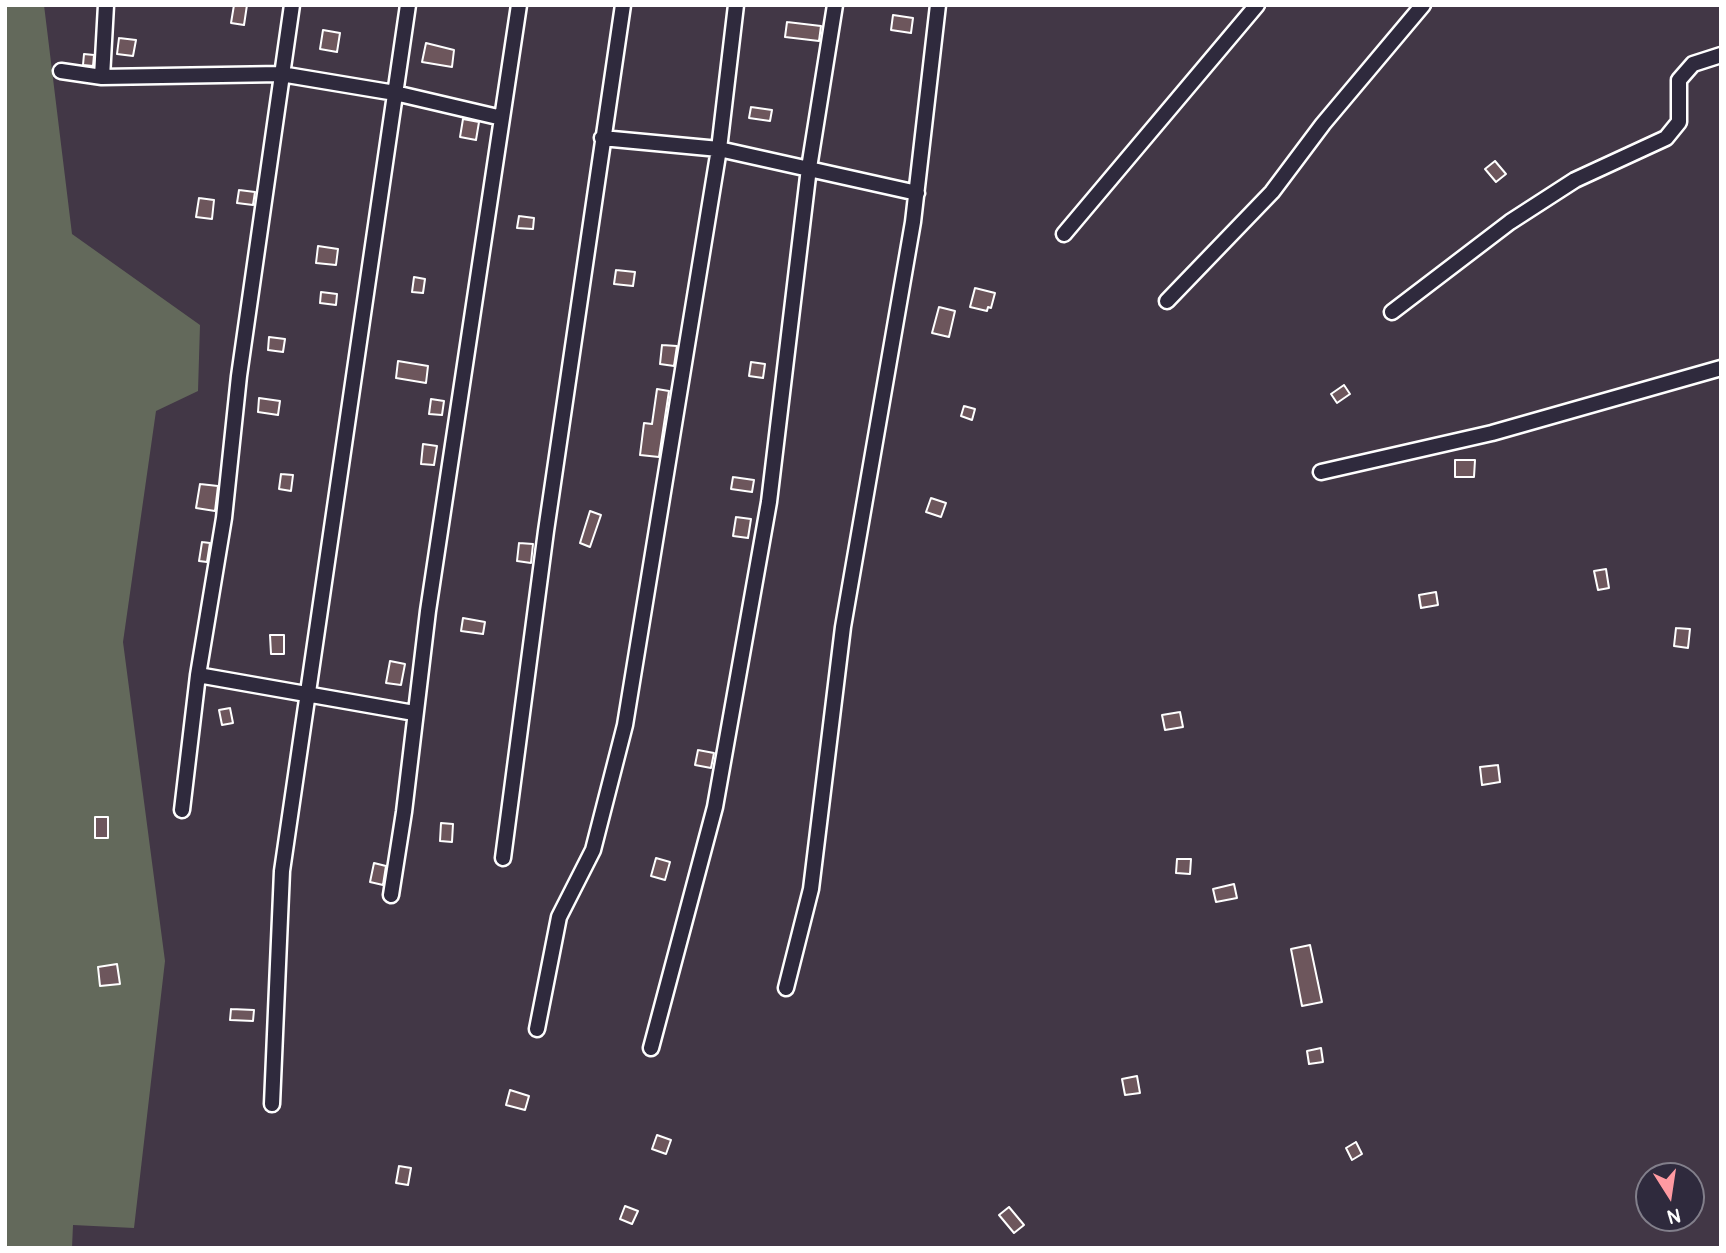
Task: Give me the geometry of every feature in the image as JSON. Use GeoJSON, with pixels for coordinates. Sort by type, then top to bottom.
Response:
{"type":"FeatureCollection","features":[{"type":"Feature","properties":{"kind":"street"},"geometry":{"type":"LineString","coordinates":[[102,77],[106,5]]}},
{"type":"Feature","properties":{"kind":"street"},"geometry":{"type":"LineString","coordinates":[[182,810],[198,676],[224,518],[239,376],[292,5]]}},
{"type":"Feature","properties":{"kind":"street"},"geometry":{"type":"LineString","coordinates":[[272,1104],[282,871],[408,5]]}},
{"type":"Feature","properties":{"kind":"street"},"geometry":{"type":"LineString","coordinates":[[391,895],[404,812],[414,713],[519,5]]}},
{"type":"Feature","properties":{"kind":"street"},"geometry":{"type":"LineString","coordinates":[[503,858],[622,5]]}},
{"type":"Feature","properties":{"kind":"street"},"geometry":{"type":"LineString","coordinates":[[537,1029],[559,917],[593,850],[625,724],[719,149],[736,5]]}},
{"type":"Feature","properties":{"kind":"street"},"geometry":{"type":"LineString","coordinates":[[651,1048],[718,794],[769,502],[809,168],[835,5]]}},
{"type":"Feature","properties":{"kind":"street"},"geometry":{"type":"LineString","coordinates":[[786,988],[811,889],[843,626],[917,193],[938,5]]}},
{"type":"Feature","properties":{"kind":"street"},"geometry":{"type":"LineString","coordinates":[[1064,234],[1256,5]]}},
{"type":"Feature","properties":{"kind":"street"},"geometry":{"type":"LineString","coordinates":[[1167,301],[1272,192],[1324,124],[1423,5]]}},
{"type":"Feature","properties":{"kind":"street"},"geometry":{"type":"LineString","coordinates":[[1392,312],[1510,222],[1575,180],[1667,138],[1679,122],[1679,80],[1693,64],[1721,55]]}},
{"type":"Feature","properties":{"kind":"street"},"geometry":{"type":"LineString","coordinates":[[61,71],[102,77],[281,74],[395,93],[502,118]]}},
{"type":"Feature","properties":{"kind":"street"},"geometry":{"type":"LineString","coordinates":[[602,138],[719,149],[917,193]]}},
{"type":"Feature","properties":{"kind":"street"},"geometry":{"type":"LineString","coordinates":[[1321,472],[1492,433],[1721,368]]}},
{"type":"Feature","properties":{"kind":"street"},"geometry":{"type":"LineString","coordinates":[[198,676],[414,713]]}},
{"type":"Feature","properties":{"kind":"green space"},"geometry":{"type":"Polygon","coordinates":[[[5,5],[44,5],[72,234],[200,325],[198,391],[156,411],[123,642],[165,961],[134,1228],[73,1225],[72,1248],[5,1248],[5,5]]]}},
{"type":"Feature","properties":{"kind":"building"},"geometry":{"type":"Polygon","coordinates":[[[234,5],[247,5],[244,25],[231,23],[234,5]]]}},
{"type":"Feature","properties":{"kind":"building"},"geometry":{"type":"Polygon","coordinates":[[[893,15],[913,18],[911,33],[891,30],[893,15]]]}},
{"type":"Feature","properties":{"kind":"building"},"geometry":{"type":"Polygon","coordinates":[[[787,22],[821,26],[819,41],[785,37],[787,22]]]}},
{"type":"Feature","properties":{"kind":"building"},"geometry":{"type":"Polygon","coordinates":[[[323,30],[340,33],[337,52],[320,49],[323,30]]]}},
{"type":"Feature","properties":{"kind":"building"},"geometry":{"type":"Polygon","coordinates":[[[119,38],[136,40],[133,56],[117,54],[119,38]]]}},
{"type":"Feature","properties":{"kind":"building"},"geometry":{"type":"Polygon","coordinates":[[[426,43],[454,50],[452,67],[422,62],[426,43]]]}},
{"type":"Feature","properties":{"kind":"building"},"geometry":{"type":"Polygon","coordinates":[[[84,54],[94,55],[93,66],[83,65],[84,54]]]}},
{"type":"Feature","properties":{"kind":"building"},"geometry":{"type":"Polygon","coordinates":[[[751,107],[772,110],[770,121],[749,118],[751,107]]]}},
{"type":"Feature","properties":{"kind":"building"},"geometry":{"type":"Polygon","coordinates":[[[463,119],[479,122],[476,140],[460,137],[463,119]]]}},
{"type":"Feature","properties":{"kind":"building"},"geometry":{"type":"Polygon","coordinates":[[[1495,161],[1506,174],[1496,182],[1485,169],[1495,161]]]}},
{"type":"Feature","properties":{"kind":"building"},"geometry":{"type":"Polygon","coordinates":[[[239,190],[255,192],[253,205],[237,203],[239,190]]]}},
{"type":"Feature","properties":{"kind":"building"},"geometry":{"type":"Polygon","coordinates":[[[199,198],[214,200],[212,219],[196,217],[199,198]]]}},
{"type":"Feature","properties":{"kind":"building"},"geometry":{"type":"Polygon","coordinates":[[[519,216],[534,218],[533,229],[517,228],[519,216]]]}},
{"type":"Feature","properties":{"kind":"building"},"geometry":{"type":"Polygon","coordinates":[[[318,246],[338,249],[336,265],[316,263],[318,246]]]}},
{"type":"Feature","properties":{"kind":"building"},"geometry":{"type":"Polygon","coordinates":[[[616,270],[635,272],[633,286],[614,284],[616,270]]]}},
{"type":"Feature","properties":{"kind":"building"},"geometry":{"type":"Polygon","coordinates":[[[414,277],[425,279],[423,293],[412,292],[414,277]]]}},
{"type":"Feature","properties":{"kind":"building"},"geometry":{"type":"Polygon","coordinates":[[[975,288],[995,293],[991,308],[988,307],[987,311],[970,307],[975,288]]]}},
{"type":"Feature","properties":{"kind":"building"},"geometry":{"type":"Polygon","coordinates":[[[321,292],[337,294],[336,305],[320,303],[321,292]]]}},
{"type":"Feature","properties":{"kind":"building"},"geometry":{"type":"Polygon","coordinates":[[[939,307],[955,311],[949,337],[932,333],[939,307]]]}},
{"type":"Feature","properties":{"kind":"building"},"geometry":{"type":"Polygon","coordinates":[[[269,337],[285,339],[283,352],[268,350],[269,337]]]}},
{"type":"Feature","properties":{"kind":"building"},"geometry":{"type":"Polygon","coordinates":[[[662,345],[677,346],[674,366],[660,364],[662,345]]]}},
{"type":"Feature","properties":{"kind":"building"},"geometry":{"type":"Polygon","coordinates":[[[398,361],[428,366],[426,383],[396,378],[398,361]]]}},
{"type":"Feature","properties":{"kind":"building"},"geometry":{"type":"Polygon","coordinates":[[[751,362],[765,364],[763,378],[749,376],[751,362]]]}},
{"type":"Feature","properties":{"kind":"building"},"geometry":{"type":"Polygon","coordinates":[[[1344,385],[1350,394],[1337,403],[1331,394],[1344,385]]]}},
{"type":"Feature","properties":{"kind":"building"},"geometry":{"type":"Polygon","coordinates":[[[657,389],[669,391],[659,457],[640,455],[644,423],[652,424],[657,389]]]}},
{"type":"Feature","properties":{"kind":"building"},"geometry":{"type":"Polygon","coordinates":[[[259,398],[280,401],[278,415],[258,412],[259,398]]]}},
{"type":"Feature","properties":{"kind":"building"},"geometry":{"type":"Polygon","coordinates":[[[431,399],[444,401],[442,415],[429,414],[431,399]]]}},
{"type":"Feature","properties":{"kind":"building"},"geometry":{"type":"Polygon","coordinates":[[[964,406],[975,409],[972,420],[961,416],[964,406]]]}},
{"type":"Feature","properties":{"kind":"building"},"geometry":{"type":"Polygon","coordinates":[[[423,444],[437,446],[434,465],[421,464],[423,444]]]}},
{"type":"Feature","properties":{"kind":"building"},"geometry":{"type":"Polygon","coordinates":[[[1455,460],[1475,460],[1474,477],[1455,477],[1455,460]]]}},
{"type":"Feature","properties":{"kind":"building"},"geometry":{"type":"Polygon","coordinates":[[[281,474],[293,475],[291,491],[279,489],[281,474]]]}},
{"type":"Feature","properties":{"kind":"building"},"geometry":{"type":"Polygon","coordinates":[[[733,477],[754,480],[752,492],[731,489],[733,477]]]}},
{"type":"Feature","properties":{"kind":"building"},"geometry":{"type":"Polygon","coordinates":[[[200,484],[218,486],[215,511],[196,508],[200,484]]]}},
{"type":"Feature","properties":{"kind":"building"},"geometry":{"type":"Polygon","coordinates":[[[931,498],[946,503],[941,517],[926,512],[931,498]]]}},
{"type":"Feature","properties":{"kind":"building"},"geometry":{"type":"Polygon","coordinates":[[[590,511],[601,515],[590,547],[580,543],[590,511]]]}},
{"type":"Feature","properties":{"kind":"building"},"geometry":{"type":"Polygon","coordinates":[[[736,517],[751,519],[748,538],[733,536],[736,517]]]}},
{"type":"Feature","properties":{"kind":"building"},"geometry":{"type":"Polygon","coordinates":[[[202,542],[210,543],[207,562],[199,561],[202,542]]]}},
{"type":"Feature","properties":{"kind":"building"},"geometry":{"type":"Polygon","coordinates":[[[519,543],[533,544],[531,563],[517,561],[519,543]]]}},
{"type":"Feature","properties":{"kind":"building"},"geometry":{"type":"Polygon","coordinates":[[[1606,569],[1609,588],[1598,590],[1594,571],[1606,569]]]}},
{"type":"Feature","properties":{"kind":"building"},"geometry":{"type":"Polygon","coordinates":[[[1436,592],[1438,605],[1421,608],[1419,595],[1436,592]]]}},
{"type":"Feature","properties":{"kind":"building"},"geometry":{"type":"Polygon","coordinates":[[[463,618],[485,622],[483,634],[461,631],[463,618]]]}},
{"type":"Feature","properties":{"kind":"building"},"geometry":{"type":"Polygon","coordinates":[[[1676,628],[1690,629],[1688,648],[1674,646],[1676,628]]]}},
{"type":"Feature","properties":{"kind":"building"},"geometry":{"type":"Polygon","coordinates":[[[270,635],[284,635],[284,654],[271,654],[270,635]]]}},
{"type":"Feature","properties":{"kind":"building"},"geometry":{"type":"Polygon","coordinates":[[[390,661],[405,664],[401,685],[386,683],[390,661]]]}},
{"type":"Feature","properties":{"kind":"building"},"geometry":{"type":"Polygon","coordinates":[[[230,708],[233,723],[222,725],[219,710],[230,708]]]}},
{"type":"Feature","properties":{"kind":"building"},"geometry":{"type":"Polygon","coordinates":[[[1180,712],[1183,727],[1165,730],[1162,715],[1180,712]]]}},
{"type":"Feature","properties":{"kind":"building"},"geometry":{"type":"Polygon","coordinates":[[[698,750],[714,753],[711,768],[695,765],[698,750]]]}},
{"type":"Feature","properties":{"kind":"building"},"geometry":{"type":"Polygon","coordinates":[[[1498,765],[1500,782],[1482,785],[1480,767],[1498,765]]]}},
{"type":"Feature","properties":{"kind":"building"},"geometry":{"type":"Polygon","coordinates":[[[95,817],[108,817],[108,838],[95,838],[95,817]]]}},
{"type":"Feature","properties":{"kind":"building"},"geometry":{"type":"Polygon","coordinates":[[[441,823],[453,824],[452,842],[440,841],[441,823]]]}},
{"type":"Feature","properties":{"kind":"building"},"geometry":{"type":"Polygon","coordinates":[[[656,858],[670,862],[665,880],[651,876],[656,858]]]}},
{"type":"Feature","properties":{"kind":"building"},"geometry":{"type":"Polygon","coordinates":[[[1177,859],[1191,859],[1190,874],[1176,873],[1177,859]]]}},
{"type":"Feature","properties":{"kind":"building"},"geometry":{"type":"Polygon","coordinates":[[[374,863],[386,866],[383,885],[370,882],[374,863]]]}},
{"type":"Feature","properties":{"kind":"building"},"geometry":{"type":"Polygon","coordinates":[[[1234,884],[1237,898],[1216,902],[1213,889],[1234,884]]]}},
{"type":"Feature","properties":{"kind":"building"},"geometry":{"type":"Polygon","coordinates":[[[1310,945],[1322,1002],[1302,1006],[1291,949],[1310,945]]]}},
{"type":"Feature","properties":{"kind":"building"},"geometry":{"type":"Polygon","coordinates":[[[117,964],[120,984],[100,986],[98,967],[117,964]]]}},
{"type":"Feature","properties":{"kind":"building"},"geometry":{"type":"Polygon","coordinates":[[[231,1009],[254,1010],[253,1021],[230,1020],[231,1009]]]}},
{"type":"Feature","properties":{"kind":"building"},"geometry":{"type":"Polygon","coordinates":[[[1321,1048],[1323,1062],[1309,1064],[1307,1051],[1321,1048]]]}},
{"type":"Feature","properties":{"kind":"building"},"geometry":{"type":"Polygon","coordinates":[[[1137,1076],[1140,1093],[1125,1095],[1122,1079],[1137,1076]]]}},
{"type":"Feature","properties":{"kind":"building"},"geometry":{"type":"Polygon","coordinates":[[[510,1090],[529,1096],[525,1110],[506,1105],[510,1090]]]}},
{"type":"Feature","properties":{"kind":"building"},"geometry":{"type":"Polygon","coordinates":[[[657,1135],[671,1140],[666,1154],[652,1149],[657,1135]]]}},
{"type":"Feature","properties":{"kind":"building"},"geometry":{"type":"Polygon","coordinates":[[[1356,1142],[1362,1154],[1352,1160],[1346,1148],[1356,1142]]]}},
{"type":"Feature","properties":{"kind":"building"},"geometry":{"type":"Polygon","coordinates":[[[399,1166],[411,1168],[408,1185],[396,1183],[399,1166]]]}},
{"type":"Feature","properties":{"kind":"building"},"geometry":{"type":"Polygon","coordinates":[[[625,1206],[638,1211],[632,1224],[620,1219],[625,1206]]]}},
{"type":"Feature","properties":{"kind":"building"},"geometry":{"type":"Polygon","coordinates":[[[1009,1207],[1024,1225],[1014,1233],[999,1215],[1009,1207]]]}}]}
